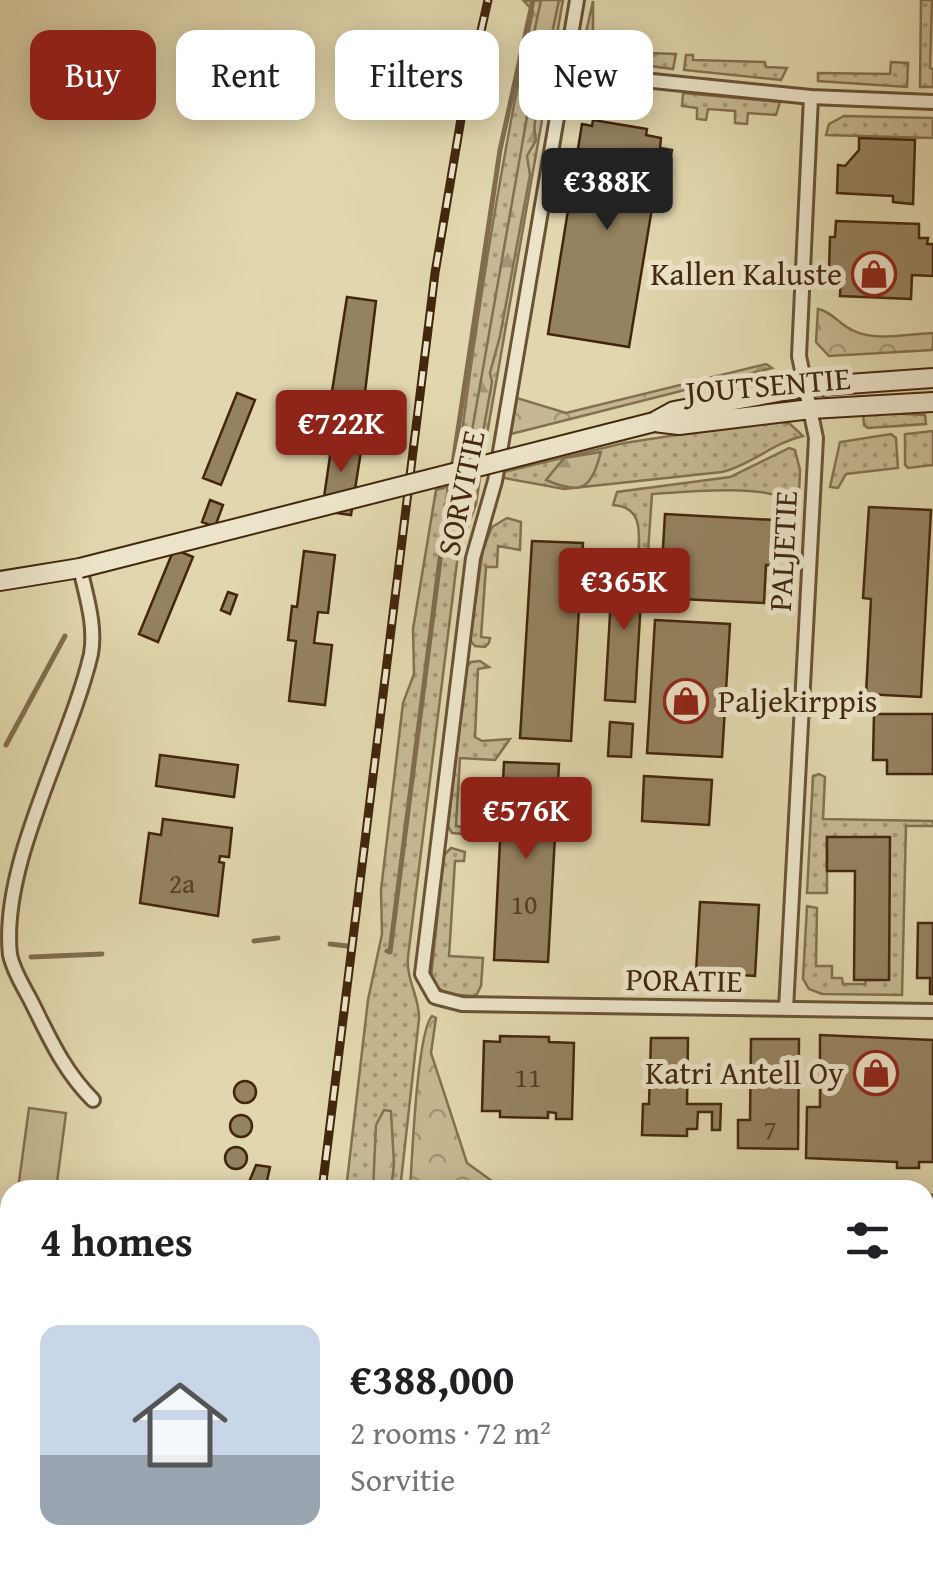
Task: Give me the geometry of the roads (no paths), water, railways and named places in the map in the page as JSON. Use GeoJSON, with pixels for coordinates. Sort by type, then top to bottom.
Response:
{"type":"FeatureCollection","features":[{"type":"Feature","properties":{"kind":"main road","name":"JOUTSENTIE"},"geometry":{"type":"LineString","coordinates":[[654,422],[674,411],[805,387],[933,378]]}},
{"type":"Feature","properties":{"kind":"main road","name":"JOUTSENTIE"},"geometry":{"type":"LineString","coordinates":[[654,422],[679,425],[812,409],[933,402]]}},
{"type":"Feature","properties":{"kind":"main road"},"geometry":{"type":"LineString","coordinates":[[0,581],[80,568],[654,422]]}},
{"type":"Feature","properties":{"kind":"street","name":"SORVITIE"},"geometry":{"type":"LineString","coordinates":[[571,30],[576,0]]}},
{"type":"Feature","properties":{"kind":"street"},"geometry":{"type":"LineString","coordinates":[[653,81],[811,97],[933,102]]}},
{"type":"Feature","properties":{"kind":"street","name":"PALJETIE"},"geometry":{"type":"LineString","coordinates":[[786,1009],[816,438],[799,356],[811,97]]}},
{"type":"Feature","properties":{"kind":"street","name":"SORVITIE"},"geometry":{"type":"LineString","coordinates":[[435,997],[422,974],[422,952],[473,558],[495,481],[556,120]]}},
{"type":"Feature","properties":{"kind":"street"},"geometry":{"type":"LineString","coordinates":[[80,568],[94,639],[91,654],[16,860],[7,909],[10,957],[56,1055],[93,1100]]}},
{"type":"Feature","properties":{"kind":"street","name":"PORATIE"},"geometry":{"type":"LineString","coordinates":[[435,997],[462,1004],[933,1011]]}},
{"type":"Feature","properties":{"kind":"waterway"},"geometry":{"type":"LineString","coordinates":[[452,470],[500,150],[533,0]]}},
{"type":"Feature","properties":{"kind":"waterway"},"geometry":{"type":"LineString","coordinates":[[387,951],[390,952],[450,481]]}},
{"type":"Feature","properties":{"kind":"waterway"},"geometry":{"type":"LineString","coordinates":[[6,745],[65,636]]}},
{"type":"Feature","properties":{"kind":"waterway"},"geometry":{"type":"LineString","coordinates":[[254,941],[278,938]]}},
{"type":"Feature","properties":{"kind":"waterway"},"geometry":{"type":"LineString","coordinates":[[330,944],[347,946]]}},
{"type":"Feature","properties":{"kind":"waterway"},"geometry":{"type":"LineString","coordinates":[[31,957],[102,954]]}},
{"type":"Feature","properties":{"kind":"railway"},"geometry":{"type":"LineString","coordinates":[[323,1180],[435,273],[461,119],[488,0]]}},
{"type":"Feature","properties":{"kind":"place","name":"Kallen Kaluste"},"geometry":{"type":"Point","coordinates":[874,274]}},
{"type":"Feature","properties":{"kind":"place","name":"Paljekirppis"},"geometry":{"type":"Point","coordinates":[686,701]}},
{"type":"Feature","properties":{"kind":"place","name":"Katri Antell Oy"},"geometry":{"type":"Point","coordinates":[876,1073]}}]}
